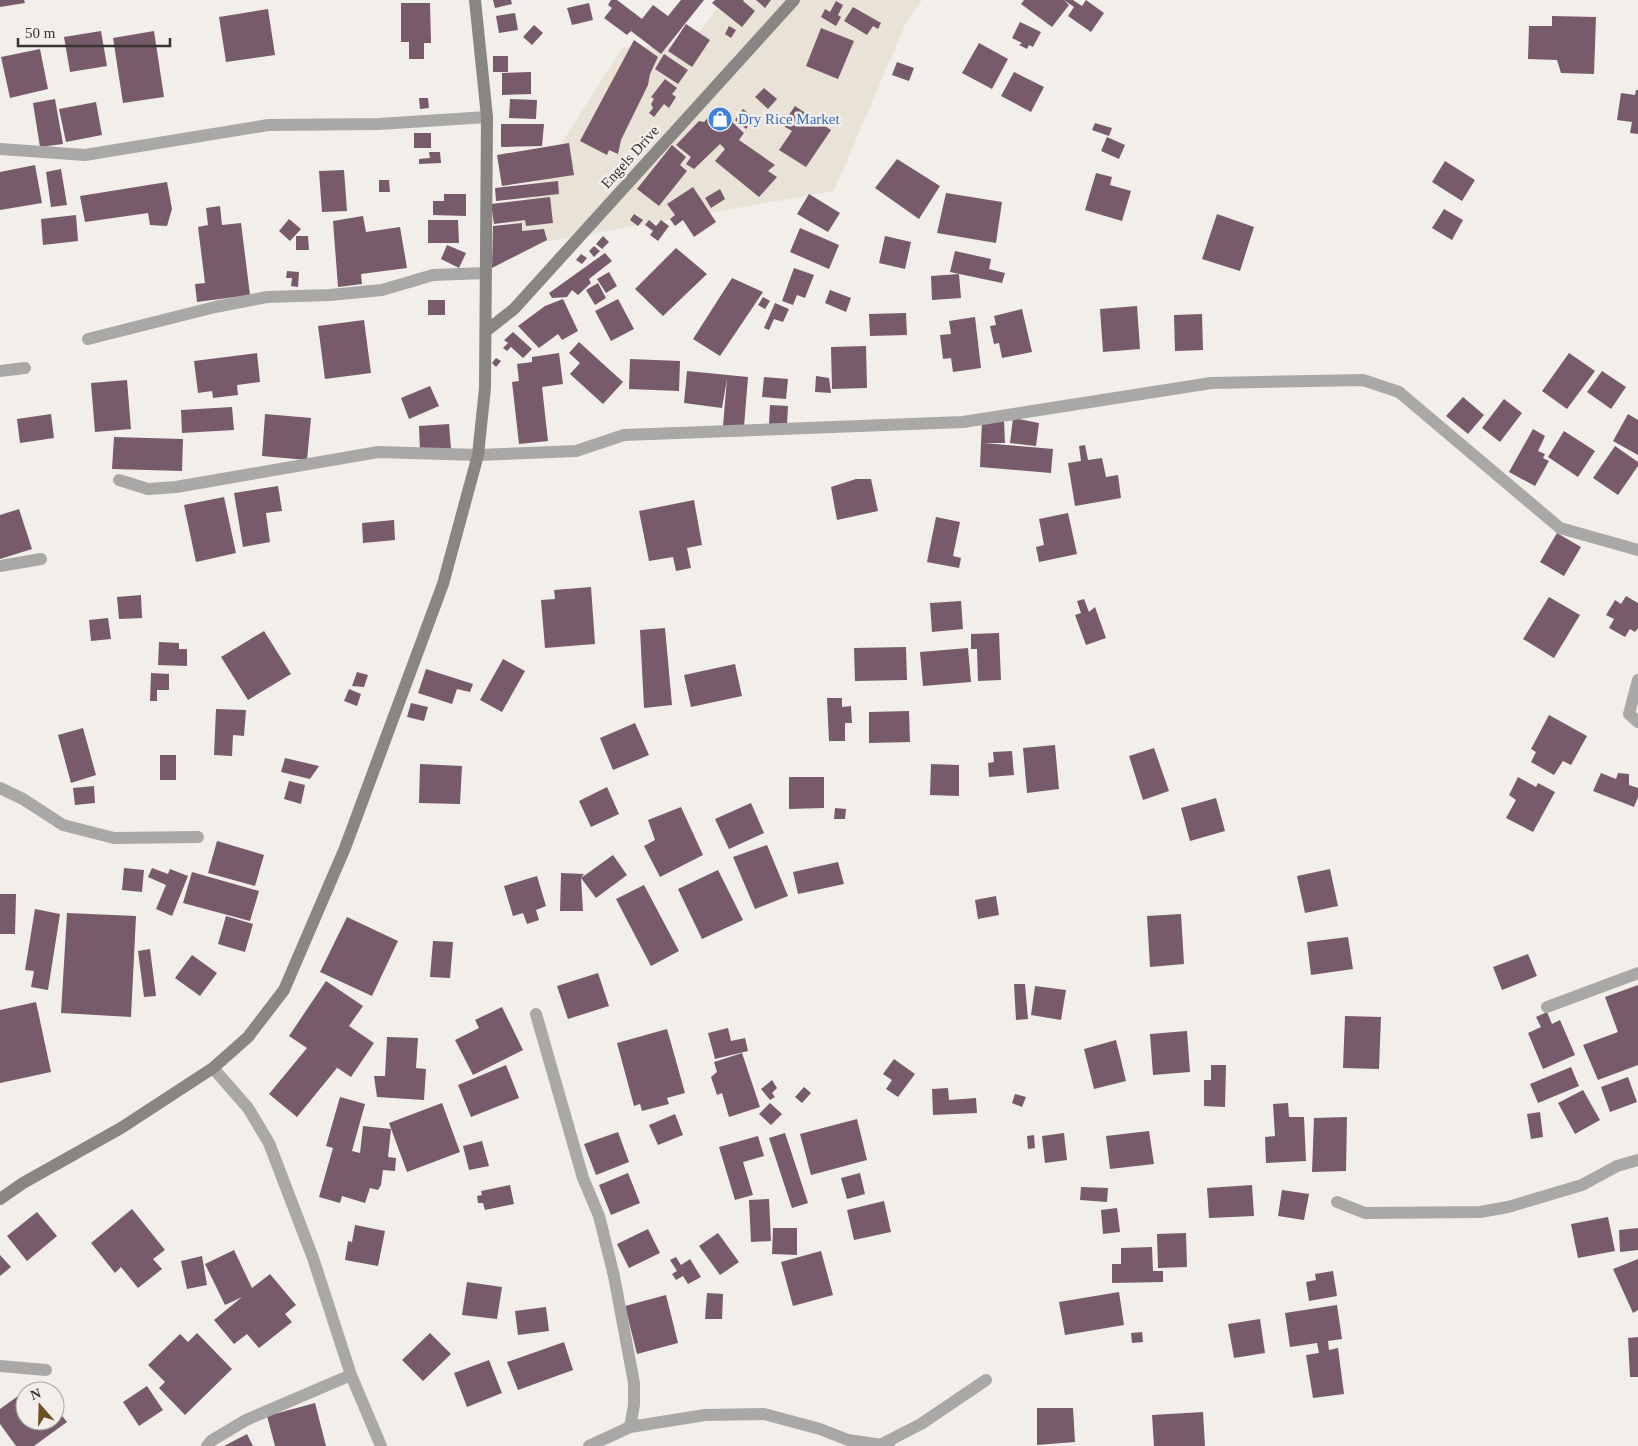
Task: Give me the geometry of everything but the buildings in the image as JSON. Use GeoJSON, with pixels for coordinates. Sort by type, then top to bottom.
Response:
{"type":"FeatureCollection","features":[{"type":"Feature","properties":{"kind":"main road"},"geometry":{"type":"LineString","coordinates":[[0,1199],[23,1183],[121,1128],[213,1068],[248,1038],[284,990],[345,848],[443,584],[478,455],[485,388],[487,116],[475,0]]}},
{"type":"Feature","properties":{"kind":"main road","name":"Engels Drive"},"geometry":{"type":"LineString","coordinates":[[486,331],[514,309],[794,0]]}},
{"type":"Feature","properties":{"kind":"street"},"geometry":{"type":"LineString","coordinates":[[0,149],[86,155],[268,125],[379,124],[487,116]]}},
{"type":"Feature","properties":{"kind":"street"},"geometry":{"type":"LineString","coordinates":[[88,339],[215,307],[268,297],[330,295],[382,290],[433,276],[486,273]]}},
{"type":"Feature","properties":{"kind":"street"},"geometry":{"type":"LineString","coordinates":[[0,371],[25,368]]}},
{"type":"Feature","properties":{"kind":"street"},"geometry":{"type":"LineString","coordinates":[[119,480],[148,489],[176,487],[378,452],[478,455],[576,451],[624,435],[963,422],[1211,383],[1363,380],[1399,392],[1560,528],[1638,550]]}},
{"type":"Feature","properties":{"kind":"street"},"geometry":{"type":"LineString","coordinates":[[0,566],[41,560]]}},
{"type":"Feature","properties":{"kind":"street"},"geometry":{"type":"LineString","coordinates":[[1638,680],[1630,714],[1638,722]]}},
{"type":"Feature","properties":{"kind":"street"},"geometry":{"type":"LineString","coordinates":[[0,788],[23,799],[63,825],[114,838],[198,837]]}},
{"type":"Feature","properties":{"kind":"street"},"geometry":{"type":"LineString","coordinates":[[1547,1007],[1638,973]]}},
{"type":"Feature","properties":{"kind":"street"},"geometry":{"type":"LineString","coordinates":[[536,1014],[583,1178],[599,1216],[614,1276],[634,1383],[634,1405],[630,1428]]}},
{"type":"Feature","properties":{"kind":"street"},"geometry":{"type":"LineString","coordinates":[[213,1068],[248,1108],[269,1143],[313,1258],[351,1375],[380,1446]]}},
{"type":"Feature","properties":{"kind":"street"},"geometry":{"type":"LineString","coordinates":[[1336,1202],[1365,1213],[1480,1212],[1508,1207],[1582,1185],[1617,1166],[1638,1160]]}},
{"type":"Feature","properties":{"kind":"street"},"geometry":{"type":"LineString","coordinates":[[0,1366],[46,1370]]}},
{"type":"Feature","properties":{"kind":"street"},"geometry":{"type":"LineString","coordinates":[[207,1446],[211,1441],[246,1420],[351,1375]]}},
{"type":"Feature","properties":{"kind":"street"},"geometry":{"type":"LineString","coordinates":[[589,1446],[630,1428],[705,1415],[764,1414],[820,1429],[847,1443],[885,1445],[921,1424],[986,1380]]}},
{"type":"Feature","properties":{"kind":"shaded area","name":"Dry Rice Market"},"geometry":{"type":"Polygon","coordinates":[[[724,0],[922,0],[906,23],[834,191],[493,251],[622,48],[690,44],[724,0]]]}},
{"type":"Feature","properties":{"kind":"place","name":"Dry Rice Market"},"geometry":{"type":"Point","coordinates":[720,119]}}]}
